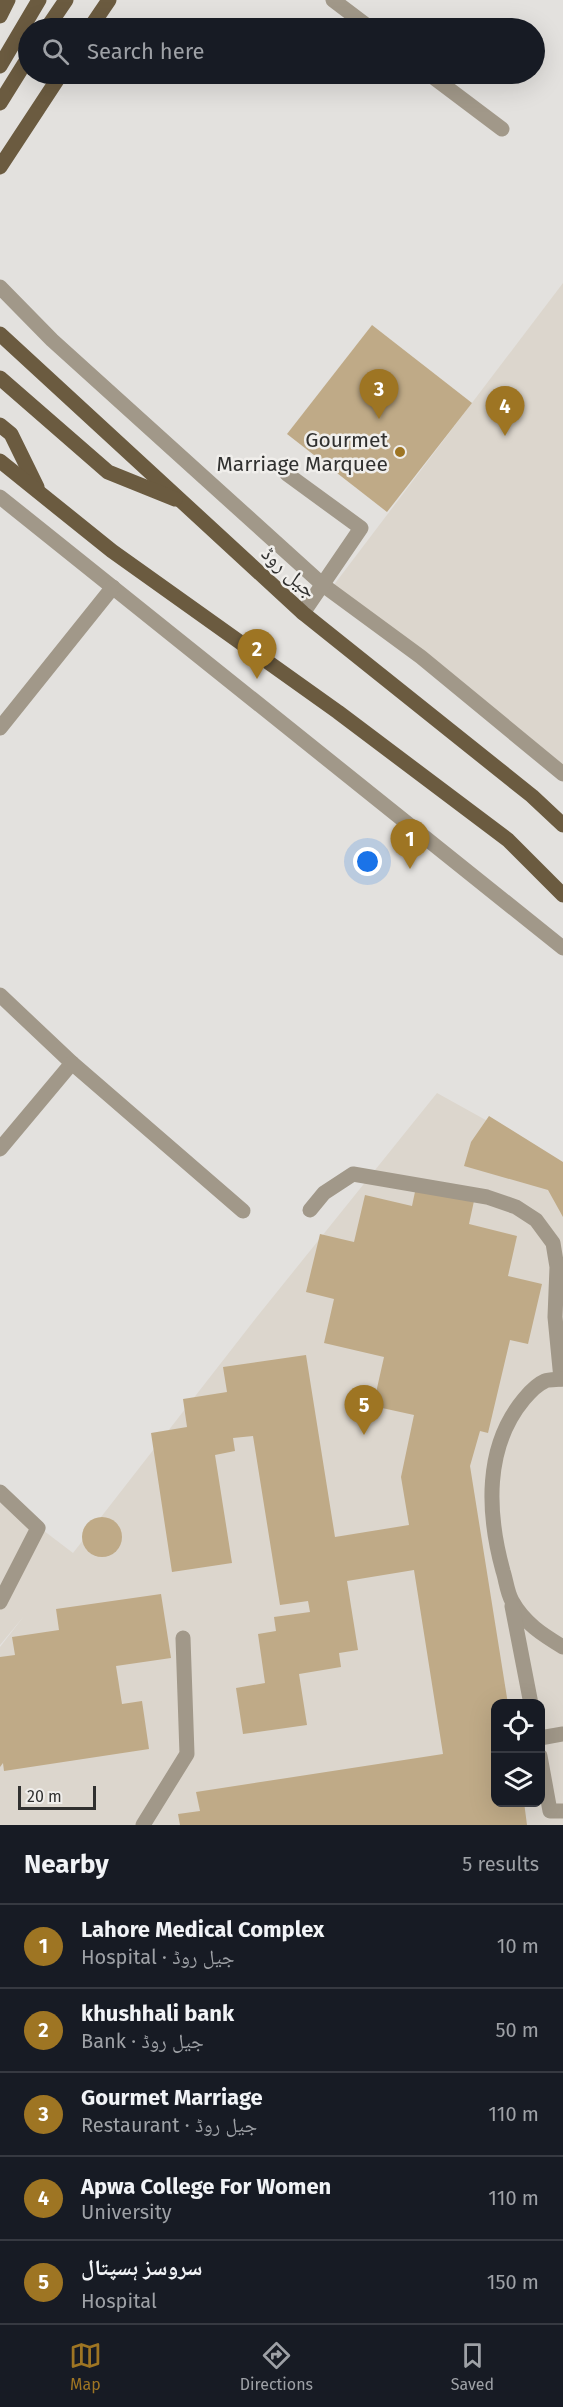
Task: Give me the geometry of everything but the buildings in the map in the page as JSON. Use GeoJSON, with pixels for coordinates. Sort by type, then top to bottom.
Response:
{"type":"FeatureCollection","features":[{"type":"Feature","properties":{"kind":"main road"},"geometry":{"type":"LineString","coordinates":[[0,16],[8,0]]}},
{"type":"Feature","properties":{"kind":"main road"},"geometry":{"type":"LineString","coordinates":[[28,18],[39,0]]}},
{"type":"Feature","properties":{"kind":"main road"},"geometry":{"type":"LineString","coordinates":[[54,18],[66,0]]}},
{"type":"Feature","properties":{"kind":"main road"},"geometry":{"type":"LineString","coordinates":[[97,18],[109,0]]}},
{"type":"Feature","properties":{"kind":"main road"},"geometry":{"type":"LineString","coordinates":[[0,66],[18,36]]}},
{"type":"Feature","properties":{"kind":"main road"},"geometry":{"type":"LineString","coordinates":[[0,103],[18,74]]}},
{"type":"Feature","properties":{"kind":"main road"},"geometry":{"type":"LineString","coordinates":[[0,167],[54,84]]}},
{"type":"Feature","properties":{"kind":"main road","name":"جیل روڈ"},"geometry":{"type":"LineString","coordinates":[[0,334],[303,613],[532,796],[563,825]]}},
{"type":"Feature","properties":{"kind":"main road"},"geometry":{"type":"LineString","coordinates":[[0,378],[108,472],[185,503]]}},
{"type":"Feature","properties":{"kind":"main road"},"geometry":{"type":"LineString","coordinates":[[0,425],[11,434],[39,492]]}},
{"type":"Feature","properties":{"kind":"main road"},"geometry":{"type":"LineString","coordinates":[[0,461],[112,551],[338,712],[508,840],[563,895]]}},
{"type":"Feature","properties":{"kind":"street"},"geometry":{"type":"LineString","coordinates":[[333,0],[357,18]]}},
{"type":"Feature","properties":{"kind":"street"},"geometry":{"type":"LineString","coordinates":[[442,84],[502,129]]}},
{"type":"Feature","properties":{"kind":"street"},"geometry":{"type":"LineString","coordinates":[[0,287],[52,340],[323,585],[421,657],[563,774]]}},
{"type":"Feature","properties":{"kind":"street"},"geometry":{"type":"LineString","coordinates":[[287,474],[361,528],[303,613]]}},
{"type":"Feature","properties":{"kind":"street"},"geometry":{"type":"LineString","coordinates":[[0,497],[563,948]]}},
{"type":"Feature","properties":{"kind":"street"},"geometry":{"type":"LineString","coordinates":[[0,728],[113,587]]}},
{"type":"Feature","properties":{"kind":"street"},"geometry":{"type":"LineString","coordinates":[[0,995],[72,1063],[243,1211]]}},
{"type":"Feature","properties":{"kind":"street"},"geometry":{"type":"LineString","coordinates":[[0,1149],[72,1063]]}},
{"type":"Feature","properties":{"kind":"street"},"geometry":{"type":"LineString","coordinates":[[310,1210],[324,1192],[353,1174],[487,1197],[516,1207],[536,1220],[553,1243],[557,1267],[555,1317],[562,1379],[544,1381],[514,1410],[493,1464],[492,1513],[498,1555],[511,1600],[530,1699]]}},
{"type":"Feature","properties":{"kind":"street"},"geometry":{"type":"LineString","coordinates":[[0,1492],[38,1528],[0,1602]]}},
{"type":"Feature","properties":{"kind":"street"},"geometry":{"type":"LineString","coordinates":[[511,1600],[531,1625],[563,1647]]}},
{"type":"Feature","properties":{"kind":"street"},"geometry":{"type":"LineString","coordinates":[[143,1825],[187,1754],[183,1638]]}},
{"type":"Feature","properties":{"kind":"street"},"geometry":{"type":"LineString","coordinates":[[545,1737],[563,1734]]}},
{"type":"Feature","properties":{"kind":"street"},"geometry":{"type":"LineString","coordinates":[[545,1784],[550,1811],[563,1811]]}},
{"type":"Feature","properties":{"kind":"shaded area"},"geometry":{"type":"Polygon","coordinates":[[[563,283],[563,774],[330,590],[563,283]]]}},
{"type":"Feature","properties":{"kind":"shaded area"},"geometry":{"type":"Polygon","coordinates":[[[437,1093],[563,1163],[563,1825],[0,1825],[0,1647],[24,1616],[0,1645],[0,1492],[31,1521],[73,1553],[256,1318],[437,1093]]]}},
{"type":"Feature","properties":{"kind":"place","name":"Gourmet Marriage"},"geometry":{"type":"Point","coordinates":[379,419]}},
{"type":"Feature","properties":{"kind":"place","name":"Apwa College For Women"},"geometry":{"type":"Point","coordinates":[505,436]}},
{"type":"Feature","properties":{"kind":"place","name":"Gourmet Marriage Marquee"},"geometry":{"type":"Point","coordinates":[400,452]}},
{"type":"Feature","properties":{"kind":"place","name":"khushhali bank"},"geometry":{"type":"Point","coordinates":[257,679]}},
{"type":"Feature","properties":{"kind":"place","name":"Lahore Medical Complex"},"geometry":{"type":"Point","coordinates":[410,869]}},
{"type":"Feature","properties":{"kind":"place","name":"سروسز ہسپتال"},"geometry":{"type":"Point","coordinates":[364,1435]}}]}
